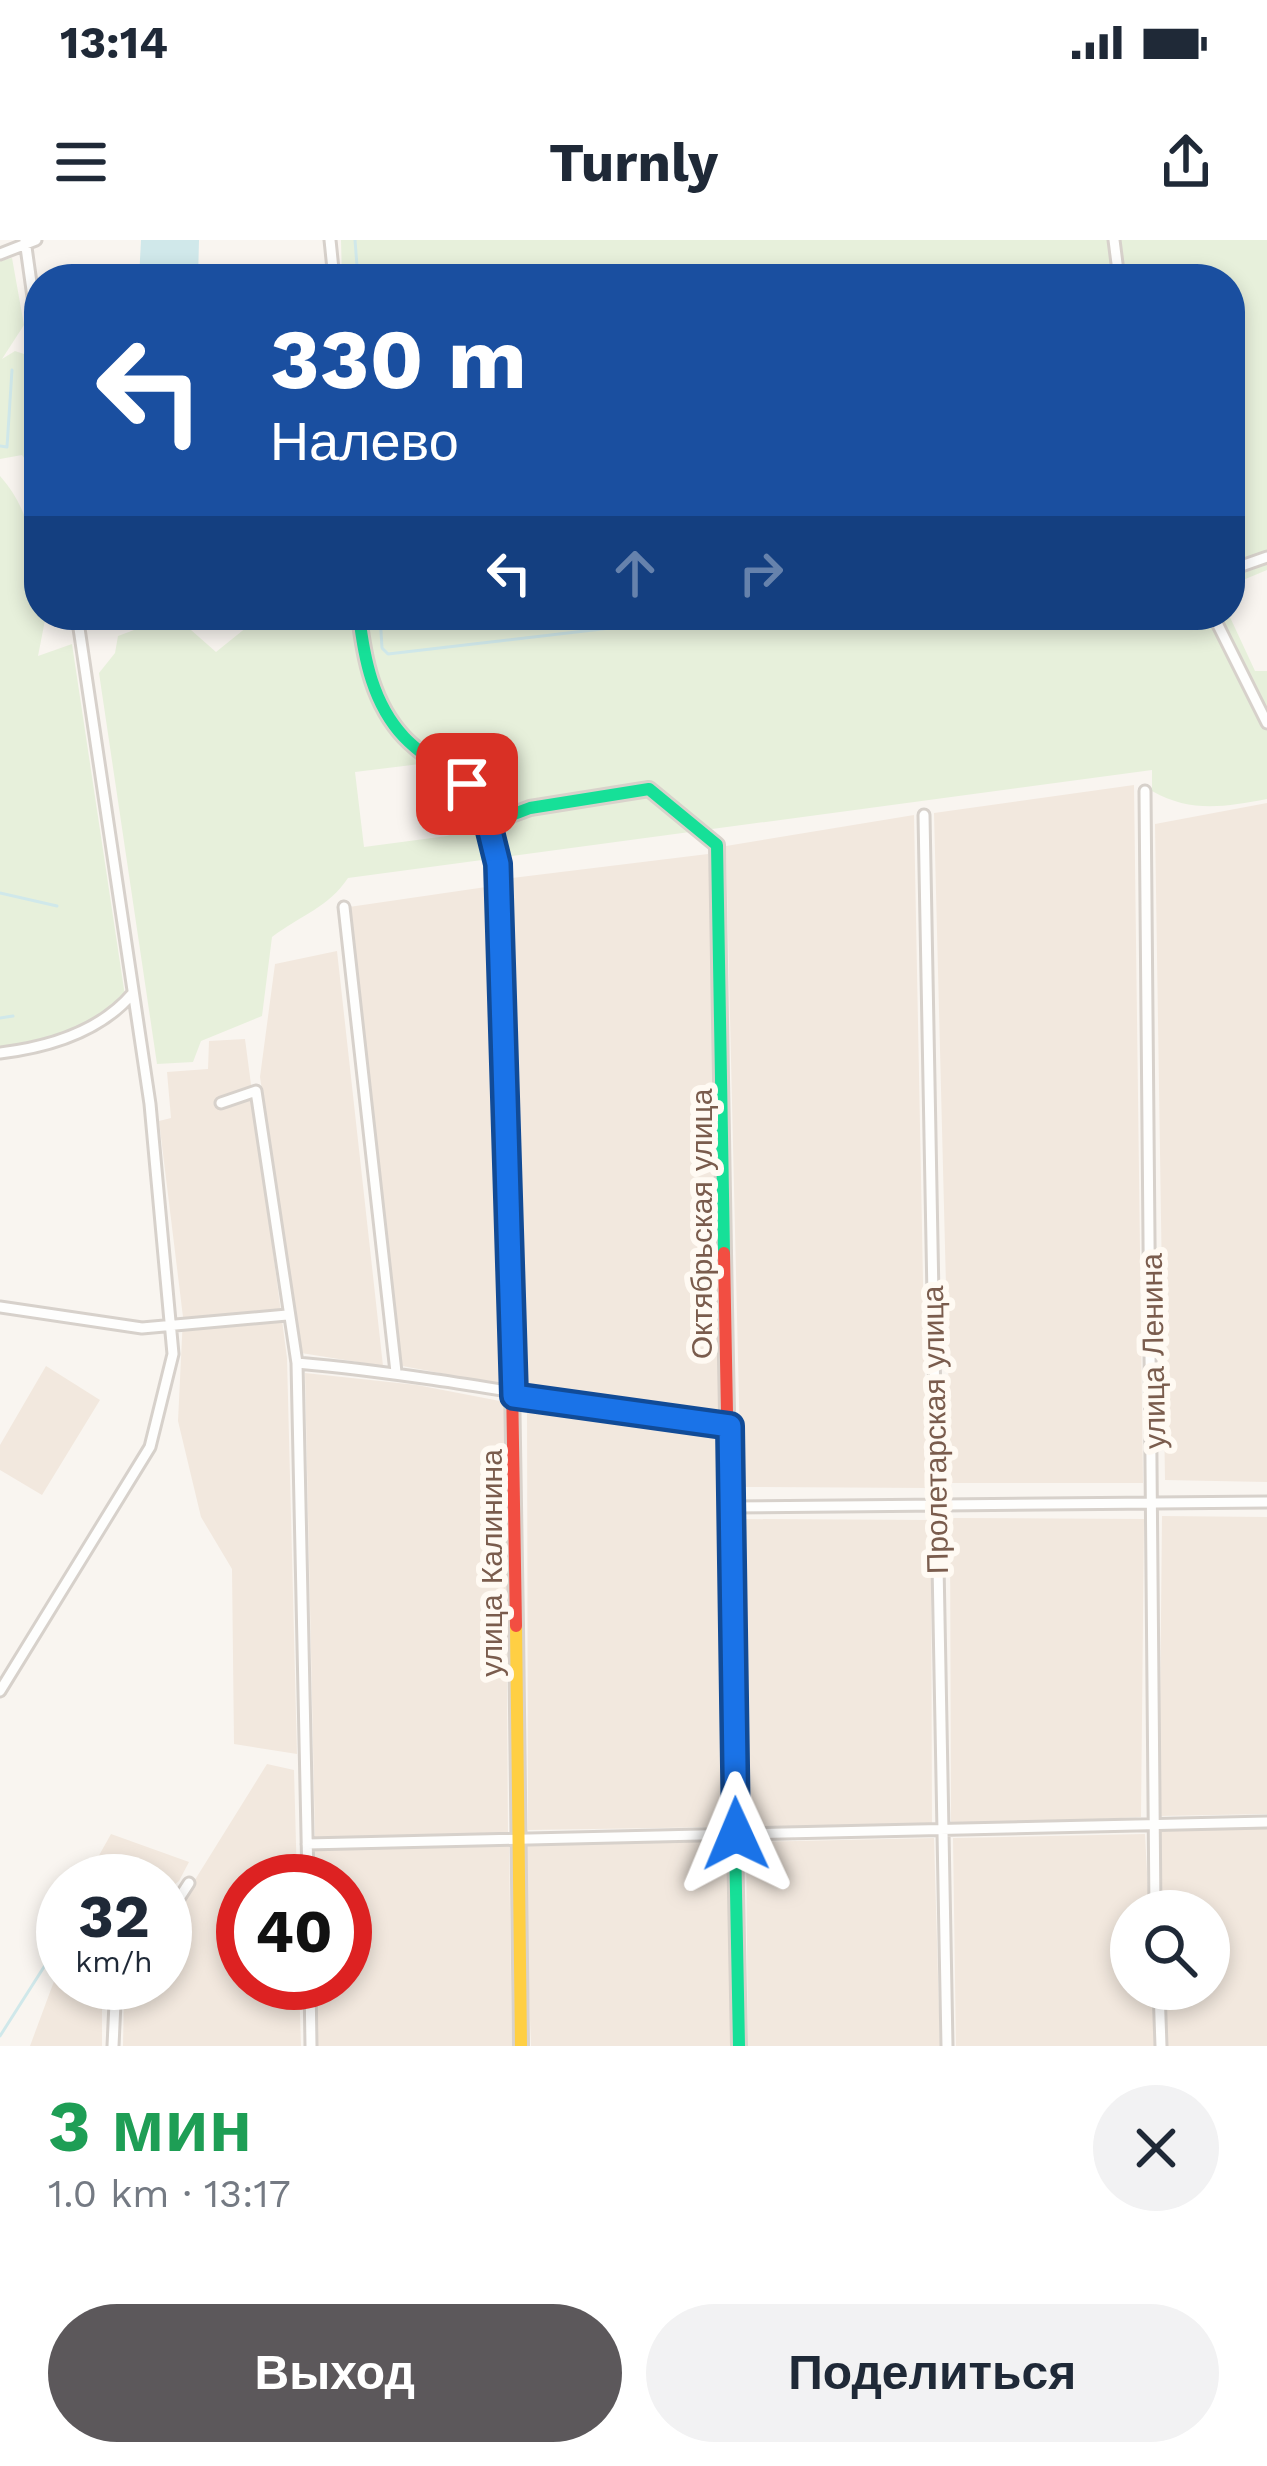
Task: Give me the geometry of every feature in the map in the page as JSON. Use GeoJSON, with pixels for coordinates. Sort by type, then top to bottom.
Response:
{"type":"FeatureCollection","features":[{"type":"Feature","properties":{"kind":"street"},"geometry":{"type":"LineString","coordinates":[[0,254],[30,242]]}},
{"type":"Feature","properties":{"kind":"street"},"geometry":{"type":"LineString","coordinates":[[0,1691],[150,1447],[171,1379],[173,1326],[133,993],[79,630]]}},
{"type":"Feature","properties":{"kind":"street"},"geometry":{"type":"LineString","coordinates":[[361,630],[367,672],[383,710],[419,752],[467,784],[490,823]]}},
{"type":"Feature","properties":{"kind":"street"},"geometry":{"type":"LineString","coordinates":[[1220,630],[1267,723]]}},
{"type":"Feature","properties":{"kind":"street","name":"Октябрьская улица"},"geometry":{"type":"LineString","coordinates":[[490,823],[530,808],[650,789],[667,796],[694,830],[710,836],[717,845],[740,2046]]}},
{"type":"Feature","properties":{"kind":"street","name":"улица Ленина"},"geometry":{"type":"LineString","coordinates":[[1145,791],[1156,1503],[1154,1890]]}},
{"type":"Feature","properties":{"kind":"street","name":"Пролетарская улица"},"geometry":{"type":"LineString","coordinates":[[924,815],[947,2046]]}},
{"type":"Feature","properties":{"kind":"street","name":"улица Калинина"},"geometry":{"type":"LineString","coordinates":[[490,823],[498,864],[514,1396],[521,2046]]}},
{"type":"Feature","properties":{"kind":"street"},"geometry":{"type":"LineString","coordinates":[[344,907],[396,1372]]}},
{"type":"Feature","properties":{"kind":"street"},"geometry":{"type":"LineString","coordinates":[[0,1053],[75,1036],[117,1012],[133,993]]}},
{"type":"Feature","properties":{"kind":"street"},"geometry":{"type":"LineString","coordinates":[[220,1102],[256,1091],[297,1364],[308,1854]]}},
{"type":"Feature","properties":{"kind":"street"},"geometry":{"type":"LineString","coordinates":[[0,1307],[142,1328],[287,1315]]}},
{"type":"Feature","properties":{"kind":"street"},"geometry":{"type":"LineString","coordinates":[[297,1364],[396,1372],[514,1396],[730,1426]]}},
{"type":"Feature","properties":{"kind":"street"},"geometry":{"type":"LineString","coordinates":[[728,1507],[1267,1502]]}},
{"type":"Feature","properties":{"kind":"street"},"geometry":{"type":"LineString","coordinates":[[308,1844],[517,1836],[942,1832],[1151,1821],[1267,1822]]}},
{"type":"Feature","properties":{"kind":"street"},"geometry":{"type":"LineString","coordinates":[[113,2046],[115,2010]]}},
{"type":"Feature","properties":{"kind":"street"},"geometry":{"type":"LineString","coordinates":[[310,2010],[311,2046]]}},
{"type":"Feature","properties":{"kind":"street"},"geometry":{"type":"LineString","coordinates":[[1160,2010],[1161,2046]]}},
{"type":"Feature","properties":{"kind":"shaded area"},"geometry":{"type":"Polygon","coordinates":[[[1134,785],[1143,1483],[951,1483],[934,813],[1134,785]]]}},
{"type":"Feature","properties":{"kind":"shaded area"},"geometry":{"type":"Polygon","coordinates":[[[1267,803],[1267,1482],[1165,1480],[1155,824],[1267,803]]]}},
{"type":"Feature","properties":{"kind":"shaded area"},"geometry":{"type":"Polygon","coordinates":[[[914,815],[927,1488],[741,1487],[726,846],[914,815]]]}},
{"type":"Feature","properties":{"kind":"shaded area"},"geometry":{"type":"Polygon","coordinates":[[[708,854],[724,1419],[524,1388],[503,879],[708,854]]]}},
{"type":"Feature","properties":{"kind":"shaded area"},"geometry":{"type":"Polygon","coordinates":[[[486,887],[504,1385],[397,1365],[349,907],[486,887]]]}},
{"type":"Feature","properties":{"kind":"shaded area"},"geometry":{"type":"Polygon","coordinates":[[[337,951],[383,1366],[301,1353],[260,1077],[275,964],[337,951]]]}},
{"type":"Feature","properties":{"kind":"shaded area"},"geometry":{"type":"Polygon","coordinates":[[[245,1039],[287,1358],[297,1754],[234,1744],[232,1569],[201,1517],[178,1421],[183,1317],[159,1121],[171,1118],[167,1072],[208,1069],[209,1041],[245,1039]]]}},
{"type":"Feature","properties":{"kind":"shaded area"},"geometry":{"type":"Polygon","coordinates":[[[46,1366],[100,1400],[42,1495],[0,1470],[0,1445],[46,1366]]]}},
{"type":"Feature","properties":{"kind":"shaded area"},"geometry":{"type":"Polygon","coordinates":[[[305,1373],[417,1385],[505,1402],[508,1833],[315,1837],[305,1373]]]}},
{"type":"Feature","properties":{"kind":"shaded area"},"geometry":{"type":"Polygon","coordinates":[[[527,1409],[722,1439],[724,1827],[528,1830],[527,1409]]]}},
{"type":"Feature","properties":{"kind":"shaded area"},"geometry":{"type":"Polygon","coordinates":[[[1162,1516],[1267,1517],[1267,1814],[1159,1816],[1162,1516]]]}},
{"type":"Feature","properties":{"kind":"shaded area"},"geometry":{"type":"Polygon","coordinates":[[[950,1518],[1144,1519],[1141,1817],[951,1826],[950,1518]]]}},
{"type":"Feature","properties":{"kind":"shaded area"},"geometry":{"type":"Polygon","coordinates":[[[740,1519],[931,1520],[932,1828],[747,1828],[740,1519]]]}},
{"type":"Feature","properties":{"kind":"shaded area"},"geometry":{"type":"Polygon","coordinates":[[[267,1764],[294,1770],[296,1854],[216,1854],[216,2010],[300,2010],[301,2046],[123,2046],[124,2010],[192,2010],[192,1885],[267,1764]]]}},
{"type":"Feature","properties":{"kind":"shaded area"},"geometry":{"type":"Polygon","coordinates":[[[1158,1822],[1267,1824],[1267,2046],[1165,2046],[1164,2010],[1230,2010],[1230,1890],[1160,1890],[1158,1822]]]}},
{"type":"Feature","properties":{"kind":"shaded area"},"geometry":{"type":"Polygon","coordinates":[[[111,1834],[167,1854],[100,1854],[111,1834]]]}},
{"type":"Feature","properties":{"kind":"shaded area"},"geometry":{"type":"Polygon","coordinates":[[[1145,1834],[1148,1890],[1110,1890],[1110,2010],[1153,2010],[1154,2046],[956,2046],[953,1838],[1145,1834]]]}},
{"type":"Feature","properties":{"kind":"shaded area"},"geometry":{"type":"Polygon","coordinates":[[[727,1835],[731,2046],[531,2046],[523,1838],[727,1835]]]}},
{"type":"Feature","properties":{"kind":"shaded area"},"geometry":{"type":"Polygon","coordinates":[[[934,1838],[940,2046],[748,2046],[746,1842],[934,1838]]]}},
{"type":"Feature","properties":{"kind":"shaded area"},"geometry":{"type":"Polygon","coordinates":[[[509,1844],[512,2046],[316,2046],[315,2010],[372,2010],[372,1854],[314,1854],[314,1849],[509,1844]]]}},
{"type":"Feature","properties":{"kind":"shaded area"},"geometry":{"type":"Polygon","coordinates":[[[43,2010],[102,2010],[102,2046],[30,2046],[43,2010]]]}},
{"type":"Feature","properties":{"kind":"green space"},"geometry":{"type":"Polygon","coordinates":[[[341,240],[1267,240],[1267,570],[1245,579],[1245,264],[342,264],[341,240]]]}},
{"type":"Feature","properties":{"kind":"green space"},"geometry":{"type":"Polygon","coordinates":[[[12,258],[24,325],[2,359],[15,351],[24,354],[24,458],[0,459],[0,261],[12,258]]]}},
{"type":"Feature","properties":{"kind":"green space"},"geometry":{"type":"Polygon","coordinates":[[[0,476],[24,517],[24,630],[43,630],[38,656],[72,644],[125,996],[82,1025],[0,1047],[0,476]]]}},
{"type":"Feature","properties":{"kind":"green space"},"geometry":{"type":"Polygon","coordinates":[[[134,630],[191,630],[216,652],[243,630],[1236,630],[1255,671],[1267,671],[1267,799],[1222,806],[1180,803],[1152,791],[1152,770],[348,878],[323,904],[272,937],[262,1016],[201,1041],[193,1062],[157,1064],[99,673],[115,653],[118,636],[134,630]],[[420,764],[355,772],[364,847],[447,836],[483,823],[468,792],[420,764]]]}},
{"type":"Feature","properties":{"kind":"water"},"geometry":{"type":"Polygon","coordinates":[[[141,240],[199,240],[198,264],[140,264],[141,240]]]}},
{"type":"Feature","properties":{"kind":"waterway"},"geometry":{"type":"LineString","coordinates":[[355,240],[357,264]]}},
{"type":"Feature","properties":{"kind":"waterway"},"geometry":{"type":"LineString","coordinates":[[0,446],[7,447],[12,370]]}},
{"type":"Feature","properties":{"kind":"waterway"},"geometry":{"type":"LineString","coordinates":[[381,630],[382,648],[388,654],[593,630]]}},
{"type":"Feature","properties":{"kind":"waterway"},"geometry":{"type":"LineString","coordinates":[[0,893],[57,906]]}},
{"type":"Feature","properties":{"kind":"waterway"},"geometry":{"type":"LineString","coordinates":[[0,1018],[13,1016]]}},
{"type":"Feature","properties":{"kind":"waterway"},"geometry":{"type":"LineString","coordinates":[[0,2036],[36,1979]]}},
{"type":"Feature","properties":{"kind":"traffic: fast"},"geometry":{"type":"LineString","coordinates":[[361,630],[377,695],[393,724],[416,749],[468,788],[493,831],[510,1261]]}},
{"type":"Feature","properties":{"kind":"traffic: fast"},"geometry":{"type":"LineString","coordinates":[[490,823],[530,808],[649,789],[717,845],[724,1253]]}},
{"type":"Feature","properties":{"kind":"traffic: fast"},"geometry":{"type":"LineString","coordinates":[[735,1840],[739,2046]]}},
{"type":"Feature","properties":{"kind":"traffic: slow"},"geometry":{"type":"LineString","coordinates":[[516,1626],[521,2046]]}},
{"type":"Feature","properties":{"kind":"traffic: jam"},"geometry":{"type":"LineString","coordinates":[[724,1253],[735,1840]]}},
{"type":"Feature","properties":{"kind":"traffic: jam"},"geometry":{"type":"LineString","coordinates":[[510,1261],[516,1626]]}},
{"type":"Feature","properties":{"kind":"route"},"geometry":{"type":"LineString","coordinates":[[467,784],[483,803],[498,864],[514,1396],[730,1426],[736,1834]]}}]}
